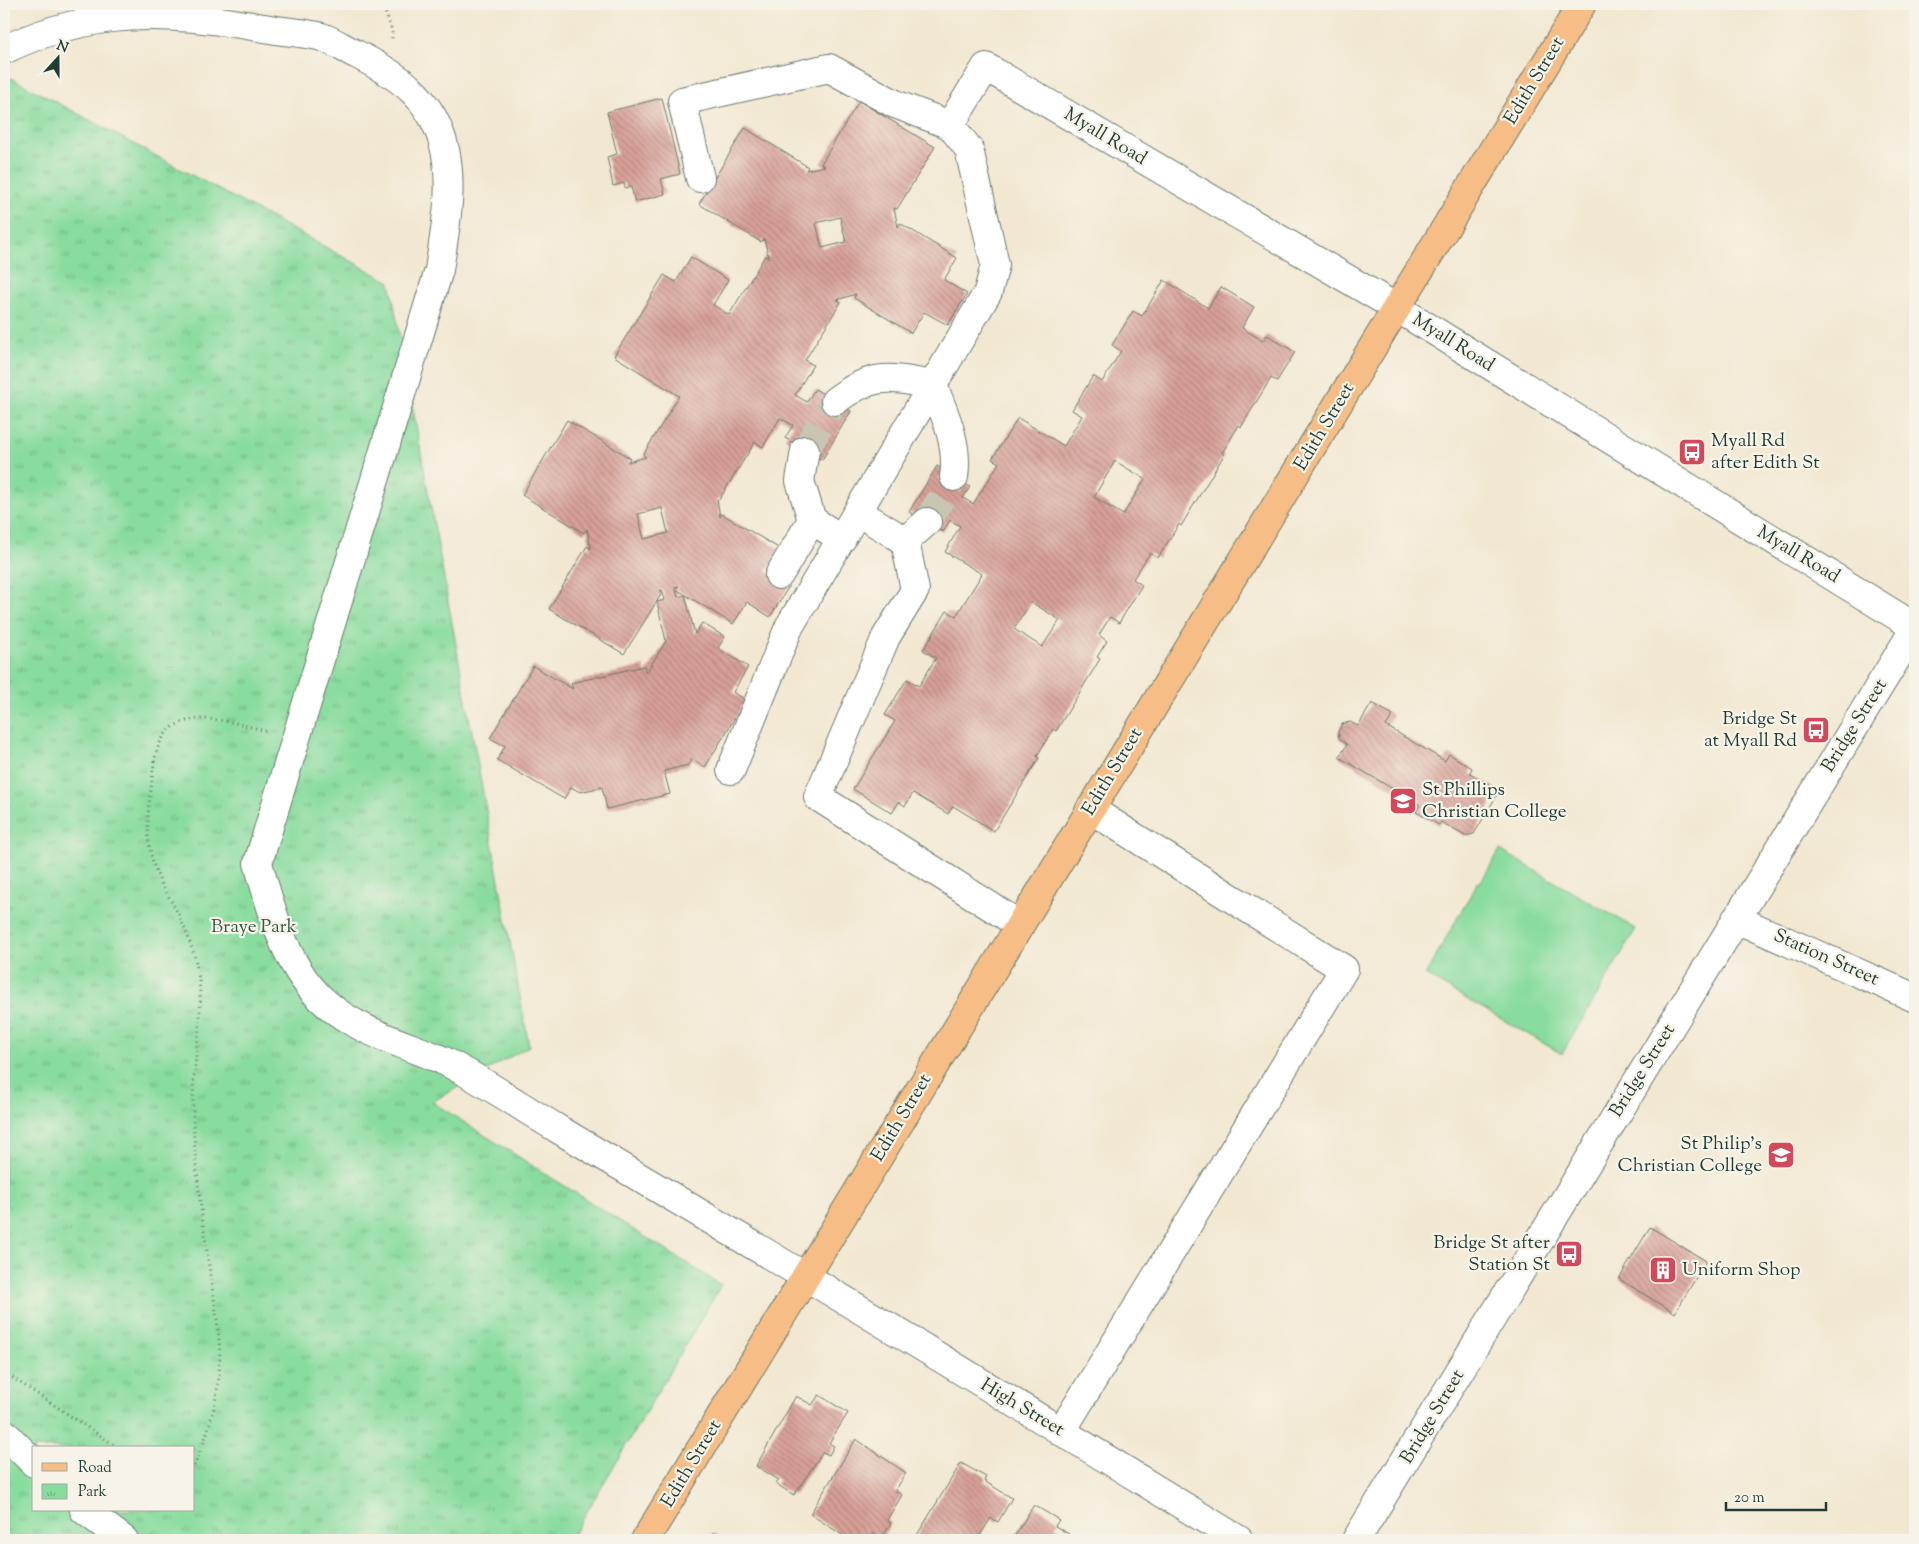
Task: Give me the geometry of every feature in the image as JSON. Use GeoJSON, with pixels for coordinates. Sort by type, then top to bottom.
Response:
{"type":"FeatureCollection","features":[{"type":"Feature","properties":{"kind":"main road","name":"Edith Street"},"geometry":{"type":"LineString","coordinates":[[645,1540],[1582,4]]}},
{"type":"Feature","properties":{"kind":"street","name":"High Street"},"geometry":{"type":"LineString","coordinates":[[4,50],[25,40],[68,26],[122,18],[158,16],[211,19],[323,38],[391,72],[416,93],[432,116],[443,142],[448,172],[446,219],[439,270],[258,864],[273,916],[284,941],[300,972],[320,998],[345,1018],[445,1061],[806,1276],[1238,1540]]}},
{"type":"Feature","properties":{"kind":"street","name":"Myall Road"},"geometry":{"type":"LineString","coordinates":[[950,126],[986,67],[1397,308],[1915,627]]}},
{"type":"Feature","properties":{"kind":"street"},"geometry":{"type":"LineString","coordinates":[[700,178],[682,101],[829,68],[895,104],[950,126],[969,149],[995,265],[988,292],[789,627],[731,770]]}},
{"type":"Feature","properties":{"kind":"street"},"geometry":{"type":"LineString","coordinates":[[835,401],[855,386],[890,377],[933,385]]}},
{"type":"Feature","properties":{"kind":"street"},"geometry":{"type":"LineString","coordinates":[[933,385],[952,434],[956,464],[954,477]]}},
{"type":"Feature","properties":{"kind":"street"},"geometry":{"type":"LineString","coordinates":[[805,450],[800,481],[812,520],[842,539]]}},
{"type":"Feature","properties":{"kind":"street"},"geometry":{"type":"LineString","coordinates":[[858,512],[905,541],[915,590],[886,637],[818,797],[1020,925]]}},
{"type":"Feature","properties":{"kind":"street"},"geometry":{"type":"LineString","coordinates":[[780,575],[812,520]]}},
{"type":"Feature","properties":{"kind":"street"},"geometry":{"type":"LineString","coordinates":[[905,541],[927,522]]}},
{"type":"Feature","properties":{"kind":"street","name":"Bridge Street"},"geometry":{"type":"LineString","coordinates":[[1356,1540],[1915,627]]}},
{"type":"Feature","properties":{"kind":"street"},"geometry":{"type":"LineString","coordinates":[[1062,1432],[1344,969],[1090,809]]}},
{"type":"Feature","properties":{"kind":"street","name":"Station Street"},"geometry":{"type":"LineString","coordinates":[[1736,919],[1915,998]]}},
{"type":"Feature","properties":{"kind":"street"},"geometry":{"type":"LineString","coordinates":[[4,1432],[32,1461]]}},
{"type":"Feature","properties":{"kind":"street"},"geometry":{"type":"LineString","coordinates":[[87,1512],[124,1540]]}},
{"type":"Feature","properties":{"kind":"path"},"geometry":{"type":"LineString","coordinates":[[4,11],[9,4]]}},
{"type":"Feature","properties":{"kind":"path"},"geometry":{"type":"LineString","coordinates":[[195,1464],[205,1440],[214,1408],[219,1374],[220,1340],[198,1181],[193,1100],[200,1019],[198,973],[184,927],[161,884],[153,863],[148,840],[147,818],[155,757],[160,744],[174,727],[194,719],[220,720],[295,738]]}},
{"type":"Feature","properties":{"kind":"path"},"geometry":{"type":"LineString","coordinates":[[4,1372],[116,1446]]}},
{"type":"Feature","properties":{"kind":"green space","name":"Braye Park"},"geometry":{"type":"Polygon","coordinates":[[[4,74],[390,282],[529,1046],[432,1102],[721,1285],[570,1540],[4,1540],[4,74]]]}},
{"type":"Feature","properties":{"kind":"green space"},"geometry":{"type":"Polygon","coordinates":[[[1500,850],[1636,929],[1562,1054],[1425,975],[1478,882],[1480,883],[1500,850]]]}},
{"type":"Feature","properties":{"kind":"building"},"geometry":{"type":"Polygon","coordinates":[[[662,98],[680,174],[661,179],[665,194],[635,202],[631,187],[625,188],[624,183],[613,186],[607,157],[617,154],[607,112],[662,98]]]}},
{"type":"Feature","properties":{"kind":"building"},"geometry":{"type":"Polygon","coordinates":[[[859,101],[935,147],[897,209],[894,208],[898,227],[900,223],[957,258],[944,280],[967,294],[948,325],[924,312],[911,333],[854,298],[856,294],[837,300],[841,302],[805,360],[813,365],[795,395],[807,402],[815,389],[851,411],[822,460],[785,438],[793,425],[780,418],[763,447],[755,442],[719,500],[717,499],[720,517],[722,514],[780,549],[766,571],[789,586],[770,617],[747,602],[733,624],[676,589],[679,586],[675,587],[678,597],[685,595],[695,634],[702,623],[725,637],[718,648],[748,667],[733,692],[746,700],[705,767],[692,759],[688,765],[664,771],[670,794],[607,809],[602,787],[580,792],[571,787],[564,799],[497,760],[505,746],[490,738],[533,666],[573,689],[571,683],[644,666],[646,673],[666,641],[657,602],[665,600],[662,590],[659,591],[662,593],[624,654],[549,609],[587,546],[591,549],[587,529],[584,533],[522,495],[567,420],[630,458],[628,462],[646,457],[643,455],[679,396],[614,356],[664,275],[676,282],[691,257],[728,280],[713,305],[729,315],[765,256],[769,258],[764,239],[761,242],[699,204],[745,128],[808,167],[806,170],[825,166],[821,164],[859,101]],[[840,217],[816,223],[822,248],[846,242],[840,217]],[[662,508],[638,514],[644,539],[668,533],[662,508]]]}},
{"type":"Feature","properties":{"kind":"building"},"geometry":{"type":"Polygon","coordinates":[[[1164,280],[1208,308],[1221,287],[1254,307],[1242,328],[1263,341],[1267,335],[1295,352],[1277,381],[1271,378],[1241,427],[1239,425],[1222,453],[1224,455],[1181,526],[1179,524],[1158,558],[1150,553],[1133,579],[1142,585],[1119,623],[1110,617],[1099,635],[1107,641],[1097,657],[1100,659],[1056,731],[1053,729],[1037,756],[1039,758],[994,831],[953,806],[948,814],[913,793],[905,806],[899,802],[892,813],[853,789],[895,721],[885,715],[907,679],[919,686],[936,658],[923,650],[947,611],[956,616],[982,574],[945,552],[960,526],[950,520],[943,532],[909,512],[937,466],[970,487],[963,498],[973,504],[999,463],[992,459],[1018,418],[1064,446],[1082,416],[1072,410],[1093,376],[1102,382],[1121,351],[1112,345],[1133,311],[1142,316],[1164,280]],[[1115,461],[1094,497],[1123,515],[1145,479],[1115,461]],[[1031,602],[1014,629],[1042,647],[1060,620],[1031,602]]]}},
{"type":"Feature","properties":{"kind":"building"},"geometry":{"type":"Polygon","coordinates":[[[1372,703],[1393,715],[1386,726],[1445,761],[1449,754],[1472,768],[1470,773],[1495,788],[1497,795],[1474,834],[1465,836],[1441,822],[1439,825],[1416,812],[1420,805],[1339,757],[1347,745],[1339,738],[1338,732],[1342,724],[1350,722],[1358,726],[1372,703]]]}},
{"type":"Feature","properties":{"kind":"building","name":"Uniform Shop"},"geometry":{"type":"Polygon","coordinates":[[[1650,1227],[1706,1261],[1675,1313],[1619,1279],[1650,1227]]]}},
{"type":"Feature","properties":{"kind":"building"},"geometry":{"type":"Polygon","coordinates":[[[819,1395],[848,1413],[829,1443],[834,1446],[829,1455],[823,1452],[794,1495],[776,1484],[779,1480],[756,1466],[796,1396],[812,1405],[819,1395]]]}},
{"type":"Feature","properties":{"kind":"building"},"geometry":{"type":"Polygon","coordinates":[[[856,1439],[906,1473],[895,1491],[902,1495],[887,1520],[891,1523],[882,1538],[872,1533],[867,1540],[850,1540],[810,1514],[856,1439]]]}},
{"type":"Feature","properties":{"kind":"building"},"geometry":{"type":"Polygon","coordinates":[[[961,1463],[986,1477],[984,1481],[1012,1498],[998,1522],[991,1518],[977,1540],[914,1540],[961,1463]]]}},
{"type":"Feature","properties":{"kind":"building"},"geometry":{"type":"Polygon","coordinates":[[[1034,1505],[1059,1520],[1055,1526],[1069,1534],[1065,1540],[1012,1540],[1034,1505]]]}},
{"type":"Feature","properties":{"kind":"building"},"geometry":{"type":"Polygon","coordinates":[[[713,1533],[726,1540],[708,1540],[713,1533]]]}},
{"type":"Feature","properties":{"kind":"tunnel"},"geometry":{"type":"LineString","coordinates":[[805,450],[835,401]]}},
{"type":"Feature","properties":{"kind":"tunnel"},"geometry":{"type":"LineString","coordinates":[[927,522],[954,477]]}},
{"type":"Feature","properties":{"kind":"place","name":"Myall Rd after Edith St"},"geometry":{"type":"Point","coordinates":[1692,452]}},
{"type":"Feature","properties":{"kind":"place","name":"Bridge St at Myall Rd"},"geometry":{"type":"Point","coordinates":[1816,730]}},
{"type":"Feature","properties":{"kind":"place","name":"St Phillips Christian College"},"geometry":{"type":"Point","coordinates":[1403,801]}},
{"type":"Feature","properties":{"kind":"place","name":"St Philip’s Christian College"},"geometry":{"type":"Point","coordinates":[1781,1155]}},
{"type":"Feature","properties":{"kind":"place","name":"Bridge St after Station St"},"geometry":{"type":"Point","coordinates":[1569,1254]}},
{"type":"Feature","properties":{"kind":"place","name":"Uniform Shop"},"geometry":{"type":"Point","coordinates":[1663,1270]}}]}
